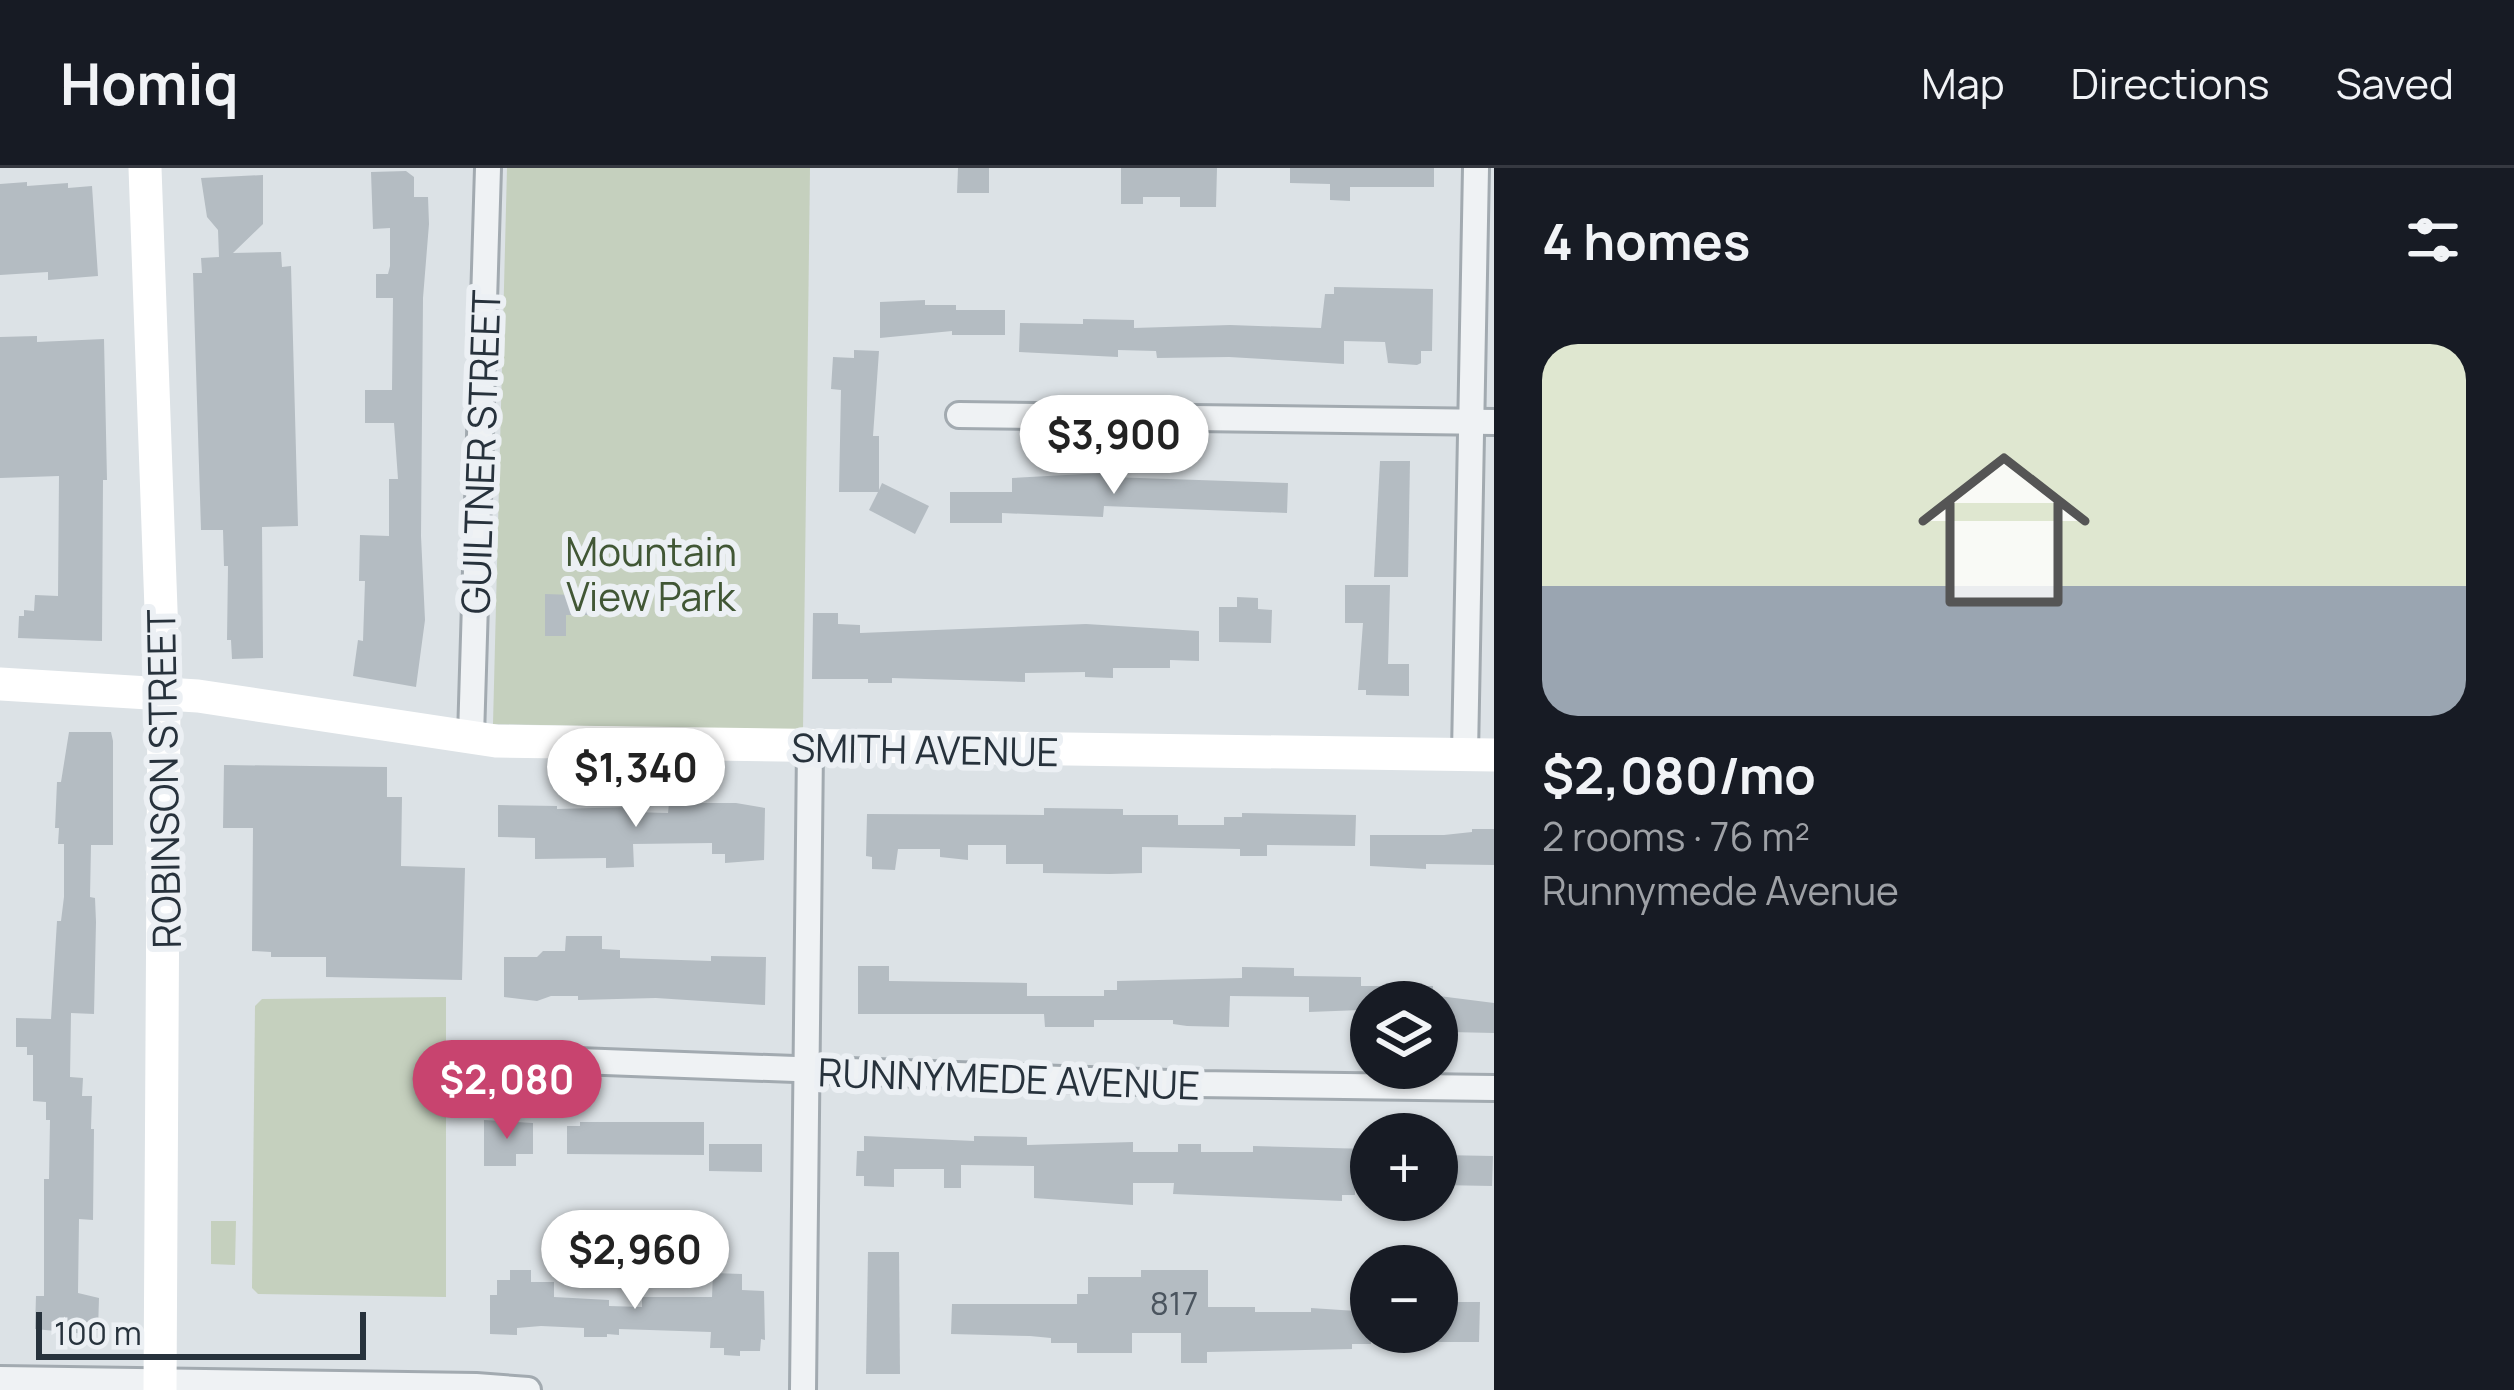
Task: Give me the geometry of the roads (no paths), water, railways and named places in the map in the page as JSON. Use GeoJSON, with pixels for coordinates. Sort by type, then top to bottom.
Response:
{"type":"FeatureCollection","features":[{"type":"Feature","properties":{"kind":"street","name":"ROBINSON STREET"},"geometry":{"type":"LineString","coordinates":[[145,168],[164,692],[160,1385]]}},
{"type":"Feature","properties":{"kind":"street","name":"GUILTNER STREET"},"geometry":{"type":"LineString","coordinates":[[471,737],[488,168]]}},
{"type":"Feature","properties":{"kind":"street"},"geometry":{"type":"LineString","coordinates":[[1476,168],[1483,422],[1480,755]]}},
{"type":"Feature","properties":{"kind":"street"},"geometry":{"type":"LineString","coordinates":[[958,416],[1483,422]]}},
{"type":"Feature","properties":{"kind":"street","name":"SMITH AVENUE"},"geometry":{"type":"LineString","coordinates":[[0,684],[164,692],[471,737],[810,748],[1480,755]]}},
{"type":"Feature","properties":{"kind":"street"},"geometry":{"type":"LineString","coordinates":[[803,1390],[810,748]]}},
{"type":"Feature","properties":{"kind":"street","name":"RUNNYMEDE AVENUE"},"geometry":{"type":"LineString","coordinates":[[525,1059],[805,1072],[1494,1088]]}},
{"type":"Feature","properties":{"kind":"street"},"geometry":{"type":"LineString","coordinates":[[0,1379],[528,1390]]}},
{"type":"Feature","properties":{"kind":"park label","name":"Mountain View Park"},"geometry":{"type":"Point","coordinates":[651,574]}}]}
